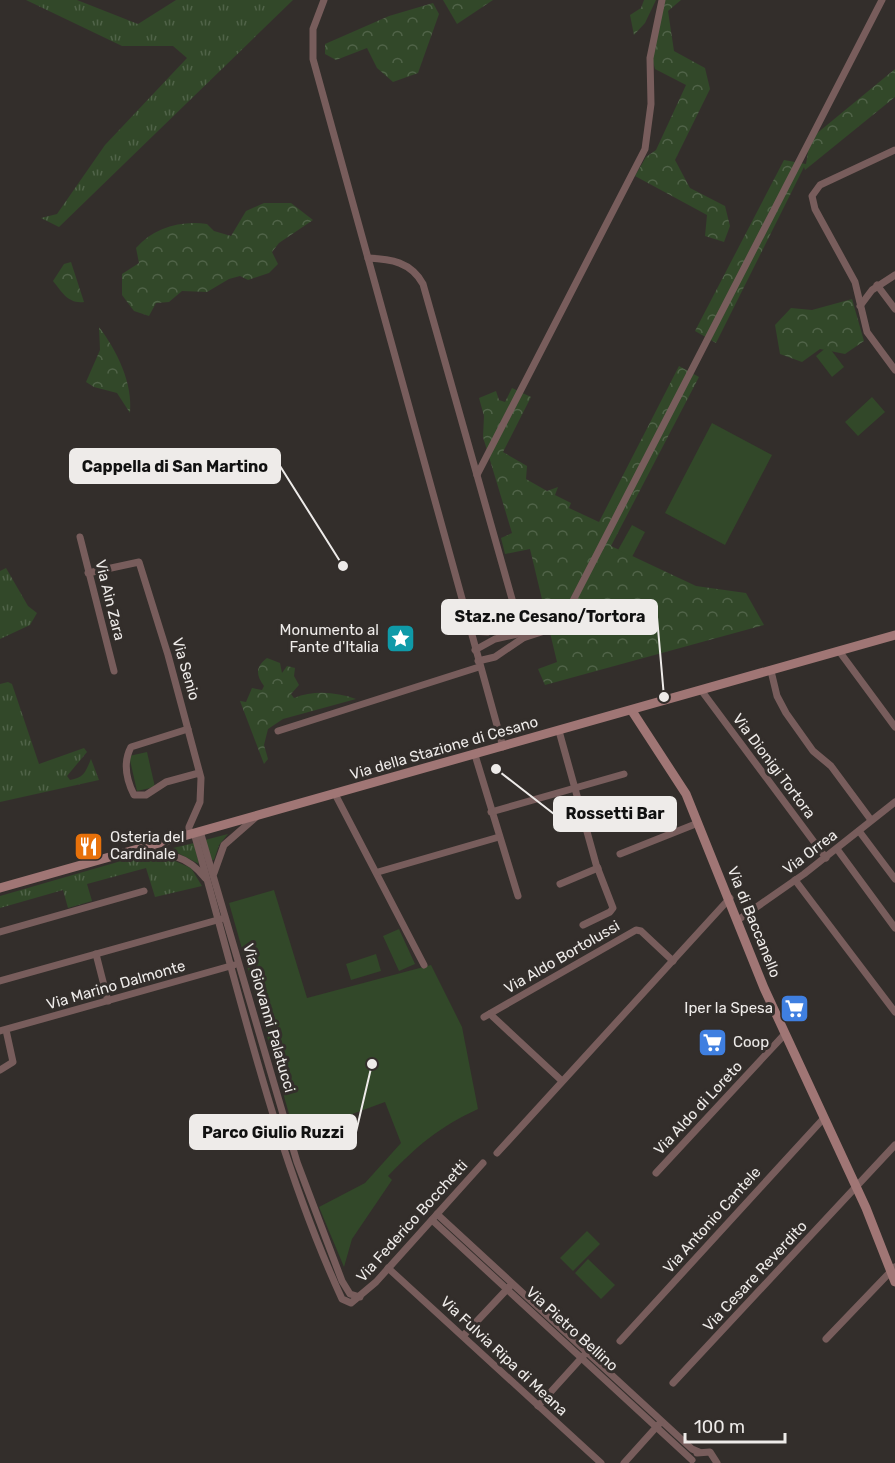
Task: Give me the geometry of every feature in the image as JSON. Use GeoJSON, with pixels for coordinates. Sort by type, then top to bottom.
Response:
{"type":"FeatureCollection","features":[{"type":"Feature","properties":{"kind":"street"},"geometry":{"type":"LineString","coordinates":[[324,0],[313,29],[312,51],[478,664],[503,747]]}},
{"type":"Feature","properties":{"kind":"street"},"geometry":{"type":"LineString","coordinates":[[477,475],[645,149],[651,104],[650,58],[662,0]]}},
{"type":"Feature","properties":{"kind":"street"},"geometry":{"type":"LineString","coordinates":[[475,650],[495,639],[523,636],[560,626],[882,0]]}},
{"type":"Feature","properties":{"kind":"street"},"geometry":{"type":"LineString","coordinates":[[895,150],[822,184],[812,196],[816,212],[855,282],[867,332],[895,370]]}},
{"type":"Feature","properties":{"kind":"street"},"geometry":{"type":"LineString","coordinates":[[368,258],[402,263],[414,271],[423,284],[523,636]]}},
{"type":"Feature","properties":{"kind":"street"},"geometry":{"type":"LineString","coordinates":[[860,306],[877,285],[895,275]]}},
{"type":"Feature","properties":{"kind":"street"},"geometry":{"type":"LineString","coordinates":[[877,285],[895,309]]}},
{"type":"Feature","properties":{"kind":"street","name":"Via Ain Zara"},"geometry":{"type":"LineString","coordinates":[[80,537],[114,671]]}},
{"type":"Feature","properties":{"kind":"street","name":"Via Senio"},"geometry":{"type":"LineString","coordinates":[[88,573],[140,562],[199,772],[202,794],[189,827],[194,833]]}},
{"type":"Feature","properties":{"kind":"street"},"geometry":{"type":"LineString","coordinates":[[470,631],[488,632],[519,622]]}},
{"type":"Feature","properties":{"kind":"street","name":"Via della Stazione di Cesano"},"geometry":{"type":"LineString","coordinates":[[0,888],[895,635]]}},
{"type":"Feature","properties":{"kind":"street"},"geometry":{"type":"LineString","coordinates":[[278,731],[478,664],[495,657],[523,636]]}},
{"type":"Feature","properties":{"kind":"street"},"geometry":{"type":"LineString","coordinates":[[839,651],[895,727]]}},
{"type":"Feature","properties":{"kind":"street"},"geometry":{"type":"LineString","coordinates":[[771,671],[777,696],[786,713],[812,750],[831,766],[871,820]]}},
{"type":"Feature","properties":{"kind":"street","name":"Via Dionigi Tortora"},"geometry":{"type":"LineString","coordinates":[[701,690],[826,858]]}},
{"type":"Feature","properties":{"kind":"street","name":"Via di Baccanello"},"geometry":{"type":"LineString","coordinates":[[632,711],[679,780],[730,898],[784,1035],[893,1268],[895,1282]]}},
{"type":"Feature","properties":{"kind":"street"},"geometry":{"type":"LineString","coordinates":[[188,729],[131,747],[125,762],[130,788],[134,795],[146,795],[166,782],[199,772]]}},
{"type":"Feature","properties":{"kind":"street"},"geometry":{"type":"LineString","coordinates":[[559,731],[598,868],[613,909],[583,925]]}},
{"type":"Feature","properties":{"kind":"street"},"geometry":{"type":"LineString","coordinates":[[475,755],[498,837],[518,896]]}},
{"type":"Feature","properties":{"kind":"street"},"geometry":{"type":"LineString","coordinates":[[491,812],[624,774]]}},
{"type":"Feature","properties":{"kind":"street"},"geometry":{"type":"LineString","coordinates":[[335,794],[378,872],[424,965]]}},
{"type":"Feature","properties":{"kind":"street","name":"Via Orrea"},"geometry":{"type":"LineString","coordinates":[[738,920],[826,858],[895,802]]}},
{"type":"Feature","properties":{"kind":"street"},"geometry":{"type":"LineString","coordinates":[[214,876],[216,861],[224,845],[259,815]]}},
{"type":"Feature","properties":{"kind":"street"},"geometry":{"type":"LineString","coordinates":[[620,854],[698,823]]}},
{"type":"Feature","properties":{"kind":"street"},"geometry":{"type":"LineString","coordinates":[[859,831],[895,879]]}},
{"type":"Feature","properties":{"kind":"street","name":"Via Giovanni Palatucci"},"geometry":{"type":"LineString","coordinates":[[194,833],[214,876],[297,1162],[342,1281],[350,1294],[360,1297]]}},
{"type":"Feature","properties":{"kind":"street","name":"Via Giovanni Palatucci"},"geometry":{"type":"LineString","coordinates":[[194,833],[278,1127],[316,1241],[342,1299],[351,1303],[360,1297]]}},
{"type":"Feature","properties":{"kind":"street"},"geometry":{"type":"LineString","coordinates":[[378,872],[498,837]]}},
{"type":"Feature","properties":{"kind":"street"},"geometry":{"type":"LineString","coordinates":[[837,849],[895,928]]}},
{"type":"Feature","properties":{"kind":"street"},"geometry":{"type":"LineString","coordinates":[[130,851],[180,857],[196,866],[208,882]]}},
{"type":"Feature","properties":{"kind":"street"},"geometry":{"type":"LineString","coordinates":[[560,884],[598,868]]}},
{"type":"Feature","properties":{"kind":"street"},"geometry":{"type":"LineString","coordinates":[[795,880],[895,1012]]}},
{"type":"Feature","properties":{"kind":"street"},"geometry":{"type":"LineString","coordinates":[[0,932],[144,891]]}},
{"type":"Feature","properties":{"kind":"street"},"geometry":{"type":"LineString","coordinates":[[497,1152],[730,898]]}},
{"type":"Feature","properties":{"kind":"street"},"geometry":{"type":"LineString","coordinates":[[0,981],[226,917]]}},
{"type":"Feature","properties":{"kind":"street","name":"Via Aldo Bortolussi"},"geometry":{"type":"LineString","coordinates":[[562,1081],[487,1016],[636,930],[641,931],[673,961]]}},
{"type":"Feature","properties":{"kind":"street"},"geometry":{"type":"LineString","coordinates":[[96,954],[108,1001]]}},
{"type":"Feature","properties":{"kind":"street","name":"Via Marino Dalmonte"},"geometry":{"type":"LineString","coordinates":[[3,1031],[240,963]]}},
{"type":"Feature","properties":{"kind":"street"},"geometry":{"type":"LineString","coordinates":[[0,1070],[13,1062],[3,1031]]}},
{"type":"Feature","properties":{"kind":"street","name":"Via Aldo di Loreto"},"geometry":{"type":"LineString","coordinates":[[656,1173],[784,1035]]}},
{"type":"Feature","properties":{"kind":"street","name":"Via Antonio Cantele"},"geometry":{"type":"LineString","coordinates":[[620,1341],[824,1118]]}},
{"type":"Feature","properties":{"kind":"street","name":"Via Cesare Reverdito"},"geometry":{"type":"LineString","coordinates":[[673,1383],[895,1145]]}},
{"type":"Feature","properties":{"kind":"street","name":"Via Federico Bocchetti"},"geometry":{"type":"LineString","coordinates":[[360,1297],[483,1163]]}},
{"type":"Feature","properties":{"kind":"street","name":"Via Pietro Bellino"},"geometry":{"type":"LineString","coordinates":[[434,1217],[660,1423],[699,1452],[710,1452],[717,1463]]}},
{"type":"Feature","properties":{"kind":"street","name":"Via Fulvia Ripa di Meana"},"geometry":{"type":"LineString","coordinates":[[388,1268],[601,1463]]}},
{"type":"Feature","properties":{"kind":"street"},"geometry":{"type":"LineString","coordinates":[[826,1339],[893,1268]]}},
{"type":"Feature","properties":{"kind":"street"},"geometry":{"type":"LineString","coordinates":[[463,1336],[510,1286]]}},
{"type":"Feature","properties":{"kind":"street"},"geometry":{"type":"LineString","coordinates":[[538,1406],[585,1355]]}},
{"type":"Feature","properties":{"kind":"street"},"geometry":{"type":"LineString","coordinates":[[624,1463],[660,1423]]}},
{"type":"Feature","properties":{"kind":"street","name":"Via Pietro Bellino"},"geometry":{"type":"LineString","coordinates":[[660,1423],[692,1462]]}},
{"type":"Feature","properties":{"kind":"street"},"geometry":{"type":"LineString","coordinates":[[692,1462],[699,1452]]}},
{"type":"Feature","properties":{"kind":"green space"},"geometry":{"type":"Polygon","coordinates":[[[26,0],[77,0],[138,24],[176,0],[293,0],[59,227],[41,218],[57,214],[105,145],[187,58],[173,46],[122,46],[26,0]]]}},
{"type":"Feature","properties":{"kind":"green space"},"geometry":{"type":"Polygon","coordinates":[[[443,0],[493,0],[457,24],[443,0]]]}},
{"type":"Feature","properties":{"kind":"green space"},"geometry":{"type":"Polygon","coordinates":[[[644,0],[656,0],[645,23],[634,35],[630,15],[641,8],[644,0]]]}},
{"type":"Feature","properties":{"kind":"green space"},"geometry":{"type":"Polygon","coordinates":[[[665,0],[681,0],[668,11],[674,51],[705,68],[710,89],[675,160],[690,188],[725,206],[730,226],[724,242],[705,236],[707,215],[635,176],[646,157],[656,150],[686,85],[655,69],[651,54],[665,0]]]}},
{"type":"Feature","properties":{"kind":"green space"},"geometry":{"type":"Polygon","coordinates":[[[433,3],[439,14],[418,73],[393,82],[377,68],[367,48],[336,60],[325,54],[325,44],[389,16],[433,3]]]}},
{"type":"Feature","properties":{"kind":"green space"},"geometry":{"type":"Polygon","coordinates":[[[895,69],[895,97],[805,170],[804,167],[716,343],[695,331],[784,160],[806,164],[810,139],[895,69]]]}},
{"type":"Feature","properties":{"kind":"green space"},"geometry":{"type":"Polygon","coordinates":[[[264,203],[291,203],[313,220],[279,243],[272,252],[278,264],[269,273],[248,280],[240,276],[229,279],[207,292],[182,291],[169,302],[156,303],[149,316],[134,311],[122,295],[122,274],[139,263],[136,248],[151,235],[168,227],[197,223],[207,224],[214,231],[231,236],[246,211],[264,203]]]}},
{"type":"Feature","properties":{"kind":"green space"},"geometry":{"type":"Polygon","coordinates":[[[71,262],[84,302],[70,299],[53,281],[64,264],[71,262]]]}},
{"type":"Feature","properties":{"kind":"green space"},"geometry":{"type":"Polygon","coordinates":[[[852,299],[864,341],[845,354],[820,349],[802,362],[780,354],[775,325],[791,308],[812,310],[852,299]]]}},
{"type":"Feature","properties":{"kind":"green space"},"geometry":{"type":"Polygon","coordinates":[[[99,327],[112,346],[126,379],[130,413],[117,393],[94,387],[86,382],[100,350],[99,327]]]}},
{"type":"Feature","properties":{"kind":"green space"},"geometry":{"type":"Polygon","coordinates":[[[828,346],[844,367],[832,377],[816,356],[828,346]]]}},
{"type":"Feature","properties":{"kind":"green space"},"geometry":{"type":"Polygon","coordinates":[[[679,366],[699,377],[611,546],[696,586],[746,593],[764,625],[545,685],[538,669],[557,662],[530,549],[505,554],[501,538],[512,533],[483,437],[484,416],[479,398],[496,391],[499,400],[505,402],[512,388],[531,397],[503,452],[527,466],[526,479],[547,491],[558,487],[555,495],[571,503],[569,508],[599,522],[679,366]]]}},
{"type":"Feature","properties":{"kind":"green space"},"geometry":{"type":"Polygon","coordinates":[[[872,397],[885,412],[858,436],[845,422],[872,397]]]}},
{"type":"Feature","properties":{"kind":"green space"},"geometry":{"type":"Polygon","coordinates":[[[712,423],[772,455],[725,545],[665,513],[712,423]]]}},
{"type":"Feature","properties":{"kind":"green space"},"geometry":{"type":"Polygon","coordinates":[[[632,525],[645,532],[632,557],[618,550],[632,525]]]}},
{"type":"Feature","properties":{"kind":"green space"},"geometry":{"type":"Polygon","coordinates":[[[6,568],[28,606],[37,613],[30,625],[0,639],[0,571],[6,568]]]}},
{"type":"Feature","properties":{"kind":"green space"},"geometry":{"type":"Polygon","coordinates":[[[267,658],[280,663],[282,673],[287,666],[295,668],[294,676],[299,685],[291,694],[294,698],[325,693],[356,699],[283,719],[268,729],[264,745],[268,759],[264,764],[240,701],[246,702],[252,688],[262,690],[264,686],[258,671],[267,658]]]}},
{"type":"Feature","properties":{"kind":"green space"},"geometry":{"type":"Polygon","coordinates":[[[8,682],[12,684],[39,764],[84,748],[87,752],[67,776],[70,780],[81,776],[91,759],[99,780],[0,802],[0,684],[8,682]]]}},
{"type":"Feature","properties":{"kind":"green space"},"geometry":{"type":"Polygon","coordinates":[[[147,752],[155,787],[137,791],[129,756],[147,752]]]}},
{"type":"Feature","properties":{"kind":"green space"},"geometry":{"type":"Polygon","coordinates":[[[228,834],[219,845],[214,860],[211,860],[205,840],[228,834]]]}},
{"type":"Feature","properties":{"kind":"green space"},"geometry":{"type":"Polygon","coordinates":[[[194,843],[199,864],[172,850],[173,848],[194,843]]]}},
{"type":"Feature","properties":{"kind":"green space"},"geometry":{"type":"Polygon","coordinates":[[[168,858],[191,868],[202,886],[155,897],[146,868],[87,884],[92,901],[68,908],[63,890],[0,908],[0,896],[128,859],[168,858]]]}},
{"type":"Feature","properties":{"kind":"green space"},"geometry":{"type":"Polygon","coordinates":[[[274,890],[307,998],[431,965],[462,1027],[478,1109],[429,1138],[388,1176],[392,1180],[352,1239],[344,1267],[319,1207],[365,1183],[401,1143],[385,1102],[295,1135],[229,903],[274,890]]]}},
{"type":"Feature","properties":{"kind":"green space"},"geometry":{"type":"Polygon","coordinates":[[[399,929],[415,964],[399,971],[383,936],[399,929]]]}},
{"type":"Feature","properties":{"kind":"green space"},"geometry":{"type":"Polygon","coordinates":[[[376,954],[381,971],[351,980],[346,964],[376,954]]]}},
{"type":"Feature","properties":{"kind":"green space"},"geometry":{"type":"Polygon","coordinates":[[[587,1231],[600,1244],[573,1271],[560,1258],[587,1231]]]}},
{"type":"Feature","properties":{"kind":"green space"},"geometry":{"type":"Polygon","coordinates":[[[588,1259],[615,1285],[601,1299],[575,1273],[588,1259]]]}},
{"type":"Feature","properties":{"kind":"place","name":"Cappella di San Martino"},"geometry":{"type":"Point","coordinates":[343,566]}},
{"type":"Feature","properties":{"kind":"place","name":"Monumento al Fante d'Italia"},"geometry":{"type":"Point","coordinates":[400,639]}},
{"type":"Feature","properties":{"kind":"place","name":"Staz.ne Cesano/Tortora"},"geometry":{"type":"Point","coordinates":[664,697]}},
{"type":"Feature","properties":{"kind":"place","name":"Rossetti Bar"},"geometry":{"type":"Point","coordinates":[496,769]}},
{"type":"Feature","properties":{"kind":"place","name":"Osteria del Cardinale"},"geometry":{"type":"Point","coordinates":[89,846]}},
{"type":"Feature","properties":{"kind":"place","name":"Iper la Spesa"},"geometry":{"type":"Point","coordinates":[794,1008]}},
{"type":"Feature","properties":{"kind":"place","name":"Coop"},"geometry":{"type":"Point","coordinates":[712,1042]}},
{"type":"Feature","properties":{"kind":"place","name":"Parco Giulio Ruzzi"},"geometry":{"type":"Point","coordinates":[372,1064]}}]}
